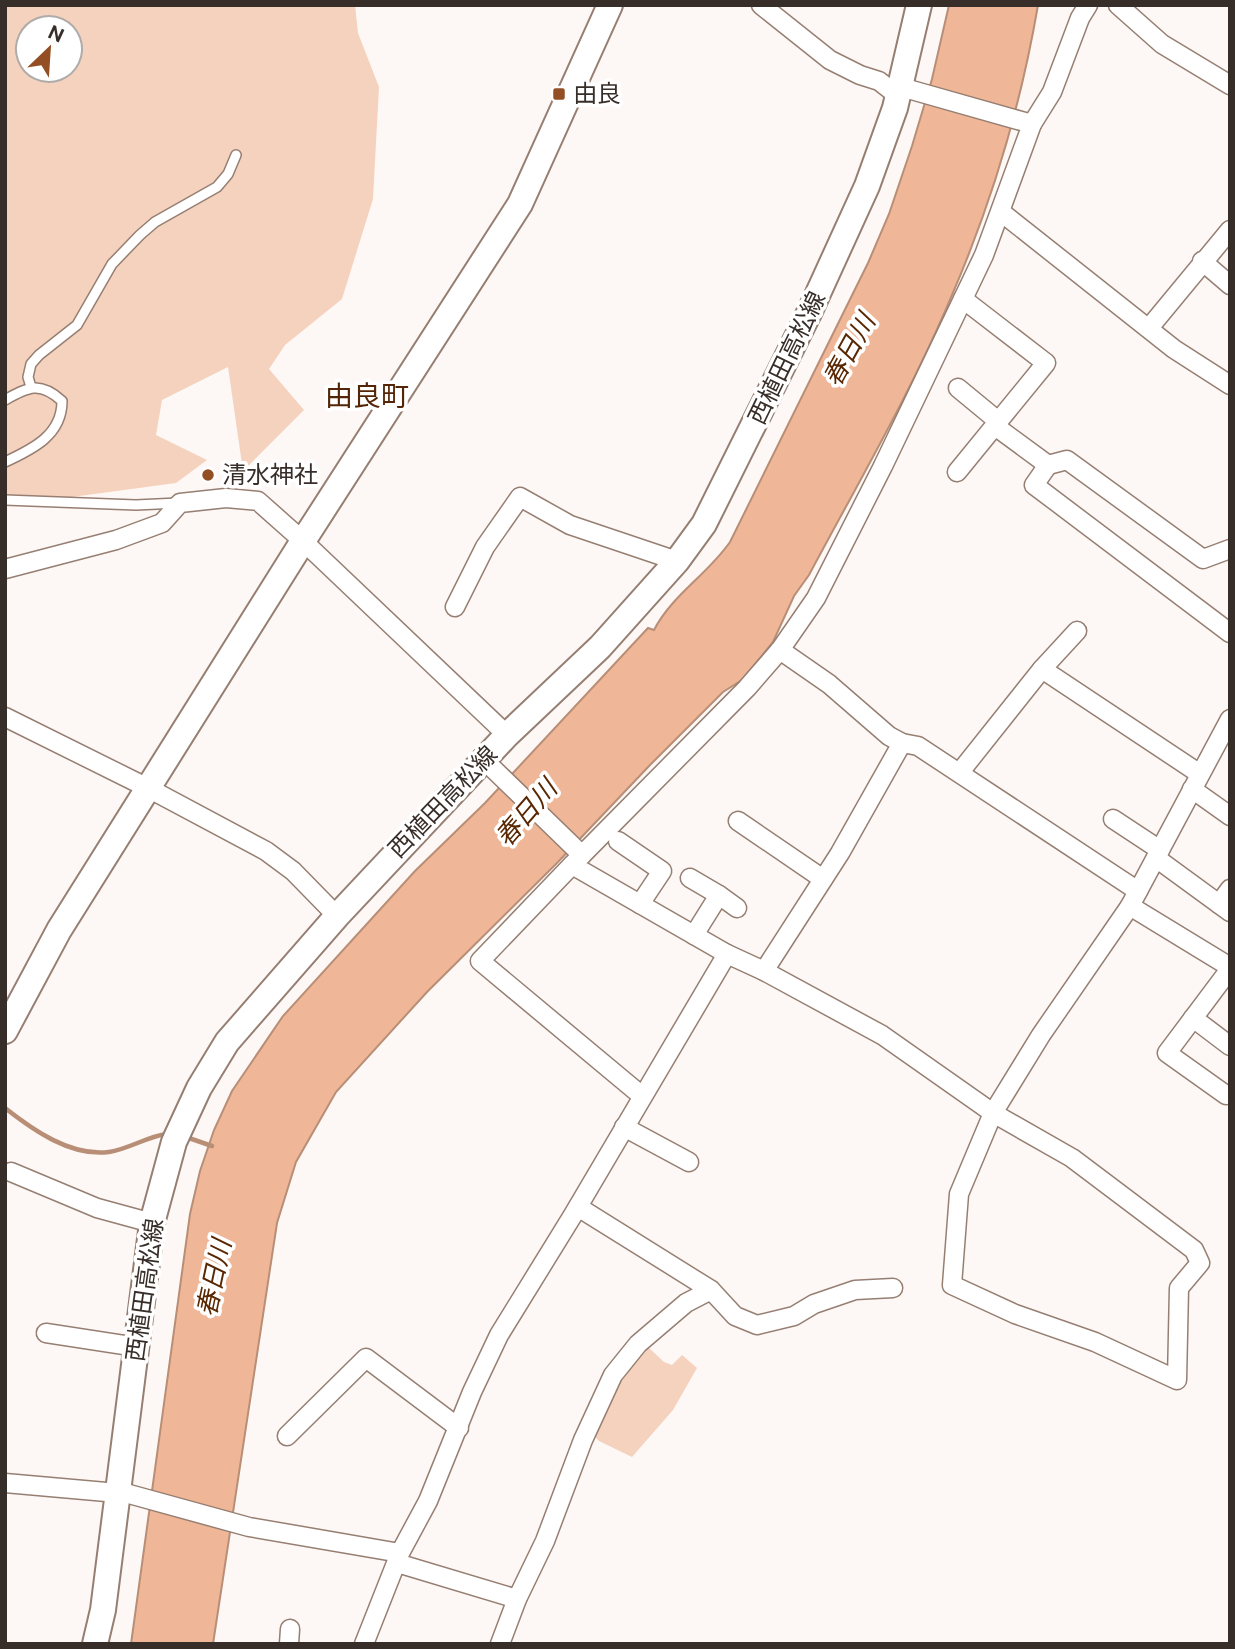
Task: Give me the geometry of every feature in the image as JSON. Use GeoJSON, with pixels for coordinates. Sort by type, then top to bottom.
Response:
{"type":"FeatureCollection","features":[{"type":"Feature","properties":{"kind":"main road"},"geometry":{"type":"LineString","coordinates":[[5,1031],[59,930],[303,541],[520,204],[610,5]]}},
{"type":"Feature","properties":{"kind":"main road","name":"西植田高松線"},"geometry":{"type":"LineString","coordinates":[[95,1644],[123,1493],[152,1223],[174,1142],[199,1088],[227,1042],[337,916],[507,735],[600,647],[677,561],[704,524],[810,311],[910,94],[919,5]]}},
{"type":"Feature","properties":{"kind":"street"},"geometry":{"type":"LineString","coordinates":[[761,5],[831,60],[860,75],[910,94],[1027,122]]}},
{"type":"Feature","properties":{"kind":"street"},"geometry":{"type":"LineString","coordinates":[[1118,5],[1162,44],[1230,85]]}},
{"type":"Feature","properties":{"kind":"street"},"geometry":{"type":"LineString","coordinates":[[642,1096],[480,961],[747,688],[780,650],[816,597],[836,562],[984,255],[1001,212],[1027,122],[1052,92],[1082,9]]}},
{"type":"Feature","properties":{"kind":"street"},"geometry":{"type":"LineString","coordinates":[[1001,212],[1174,349],[1230,384]]}},
{"type":"Feature","properties":{"kind":"street"},"geometry":{"type":"LineString","coordinates":[[1149,328],[1230,230]]}},
{"type":"Feature","properties":{"kind":"street"},"geometry":{"type":"LineString","coordinates":[[1202,261],[1230,285]]}},
{"type":"Feature","properties":{"kind":"street"},"geometry":{"type":"LineString","coordinates":[[957,472],[1046,363],[963,299]]}},
{"type":"Feature","properties":{"kind":"street"},"geometry":{"type":"LineString","coordinates":[[958,388],[1048,466]]}},
{"type":"Feature","properties":{"kind":"street"},"geometry":{"type":"LineString","coordinates":[[1230,549],[1203,559],[1067,460],[1048,466],[1034,485],[1230,633]]}},
{"type":"Feature","properties":{"kind":"street"},"geometry":{"type":"LineString","coordinates":[[455,607],[485,547],[520,497],[570,525],[677,561]]}},
{"type":"Feature","properties":{"kind":"street"},"geometry":{"type":"LineString","coordinates":[[5,569],[128,536],[162,523],[180,503],[226,498],[258,501],[507,735]]}},
{"type":"Feature","properties":{"kind":"street"},"geometry":{"type":"LineString","coordinates":[[960,772],[1042,669],[1077,631]]}},
{"type":"Feature","properties":{"kind":"street"},"geometry":{"type":"LineString","coordinates":[[780,650],[829,684],[889,736],[902,743],[918,746],[960,772],[1230,968],[1167,1053],[1226,1095]]}},
{"type":"Feature","properties":{"kind":"street"},"geometry":{"type":"LineString","coordinates":[[1042,669],[1196,781],[1230,816]]}},
{"type":"Feature","properties":{"kind":"street"},"geometry":{"type":"LineString","coordinates":[[5,718],[148,788],[266,851],[293,871],[337,916]]}},
{"type":"Feature","properties":{"kind":"street"},"geometry":{"type":"LineString","coordinates":[[483,760],[577,860],[640,904],[727,954],[882,1034],[993,1113],[1072,1158],[1194,1250],[1200,1263],[1179,1288],[1177,1380],[1095,1342],[1015,1314],[952,1285],[959,1194],[993,1113],[1041,1035],[1134,898],[1230,719]]}},
{"type":"Feature","properties":{"kind":"street"},"geometry":{"type":"LineString","coordinates":[[764,971],[824,879],[902,743]]}},
{"type":"Feature","properties":{"kind":"street"},"geometry":{"type":"LineString","coordinates":[[1114,819],[1224,908],[1230,889]]}},
{"type":"Feature","properties":{"kind":"street"},"geometry":{"type":"LineString","coordinates":[[738,821],[824,879]]}},
{"type":"Feature","properties":{"kind":"street"},"geometry":{"type":"LineString","coordinates":[[618,841],[662,871],[640,904]]}},
{"type":"Feature","properties":{"kind":"street"},"geometry":{"type":"LineString","coordinates":[[690,878],[737,908]]}},
{"type":"Feature","properties":{"kind":"street"},"geometry":{"type":"LineString","coordinates":[[694,935],[719,895]]}},
{"type":"Feature","properties":{"kind":"street"},"geometry":{"type":"LineString","coordinates":[[364,1644],[399,1558],[428,1501],[433,1483],[499,1335],[727,954]]}},
{"type":"Feature","properties":{"kind":"street"},"geometry":{"type":"LineString","coordinates":[[1194,1018],[1230,1046]]}},
{"type":"Feature","properties":{"kind":"street"},"geometry":{"type":"LineString","coordinates":[[624,1127],[689,1162]]}},
{"type":"Feature","properties":{"kind":"street"},"geometry":{"type":"LineString","coordinates":[[11,1172],[97,1208],[152,1223]]}},
{"type":"Feature","properties":{"kind":"street"},"geometry":{"type":"LineString","coordinates":[[578,1207],[711,1290],[735,1316],[757,1325],[794,1316],[814,1304],[855,1290],[893,1288]]}},
{"type":"Feature","properties":{"kind":"street"},"geometry":{"type":"LineString","coordinates":[[500,1644],[517,1599],[545,1541],[583,1440],[613,1375],[638,1344],[686,1303],[711,1290]]}},
{"type":"Feature","properties":{"kind":"street"},"geometry":{"type":"LineString","coordinates":[[46,1333],[137,1347]]}},
{"type":"Feature","properties":{"kind":"street"},"geometry":{"type":"LineString","coordinates":[[287,1436],[366,1358],[459,1429]]}},
{"type":"Feature","properties":{"kind":"street"},"geometry":{"type":"LineString","coordinates":[[5,1483],[123,1493],[249,1527],[399,1558],[517,1599]]}},
{"type":"Feature","properties":{"kind":"lane"},"geometry":{"type":"LineString","coordinates":[[31,387],[28,377],[32,364],[39,355],[77,325],[112,264],[155,222],[217,187],[228,174],[236,155]]}},
{"type":"Feature","properties":{"kind":"lane"},"geometry":{"type":"LineString","coordinates":[[5,400],[31,387],[52,392],[62,401],[62,412],[54,429],[44,441],[5,462]]}},
{"type":"Feature","properties":{"kind":"lane"},"geometry":{"type":"LineString","coordinates":[[5,500],[136,505],[180,503]]}},
{"type":"Feature","properties":{"kind":"shaded area"},"geometry":{"type":"Polygon","coordinates":[[[5,5],[355,5],[358,33],[379,87],[373,199],[342,299],[285,345],[269,369],[304,410],[243,471],[228,367],[162,400],[156,435],[207,460],[176,483],[5,506],[5,5]]]}},
{"type":"Feature","properties":{"kind":"shaded area"},"geometry":{"type":"Polygon","coordinates":[[[648,1347],[664,1362],[672,1365],[682,1355],[697,1368],[673,1410],[632,1457],[599,1441],[591,1432],[632,1357],[648,1347]]]}},
{"type":"Feature","properties":{"kind":"water","name":"春日川"},"geometry":{"type":"Polygon","coordinates":[[[949,5],[1038,5],[1004,153],[980,225],[920,366],[809,575],[794,596],[773,642],[742,680],[723,692],[427,992],[336,1092],[296,1162],[277,1223],[213,1644],[131,1644],[190,1214],[200,1171],[214,1130],[232,1091],[283,1016],[415,871],[485,803],[648,628],[654,630],[670,606],[730,542],[868,263],[889,214],[932,79],[949,5]]]}},
{"type":"Feature","properties":{"kind":"waterway"},"geometry":{"type":"LineString","coordinates":[[5,1108],[40,1133],[81,1150],[109,1152],[166,1134]]}},
{"type":"Feature","properties":{"kind":"waterway"},"geometry":{"type":"LineString","coordinates":[[186,1137],[212,1146]]}},
{"type":"Feature","properties":{"kind":"place","name":"由良"},"geometry":{"type":"Point","coordinates":[559,94]}},
{"type":"Feature","properties":{"kind":"place","name":"清水神社"},"geometry":{"type":"Point","coordinates":[208,475]}},
{"type":"Feature","properties":{"kind":"district","name":"由良町"},"geometry":{"type":"Point","coordinates":[367,396]}}]}
